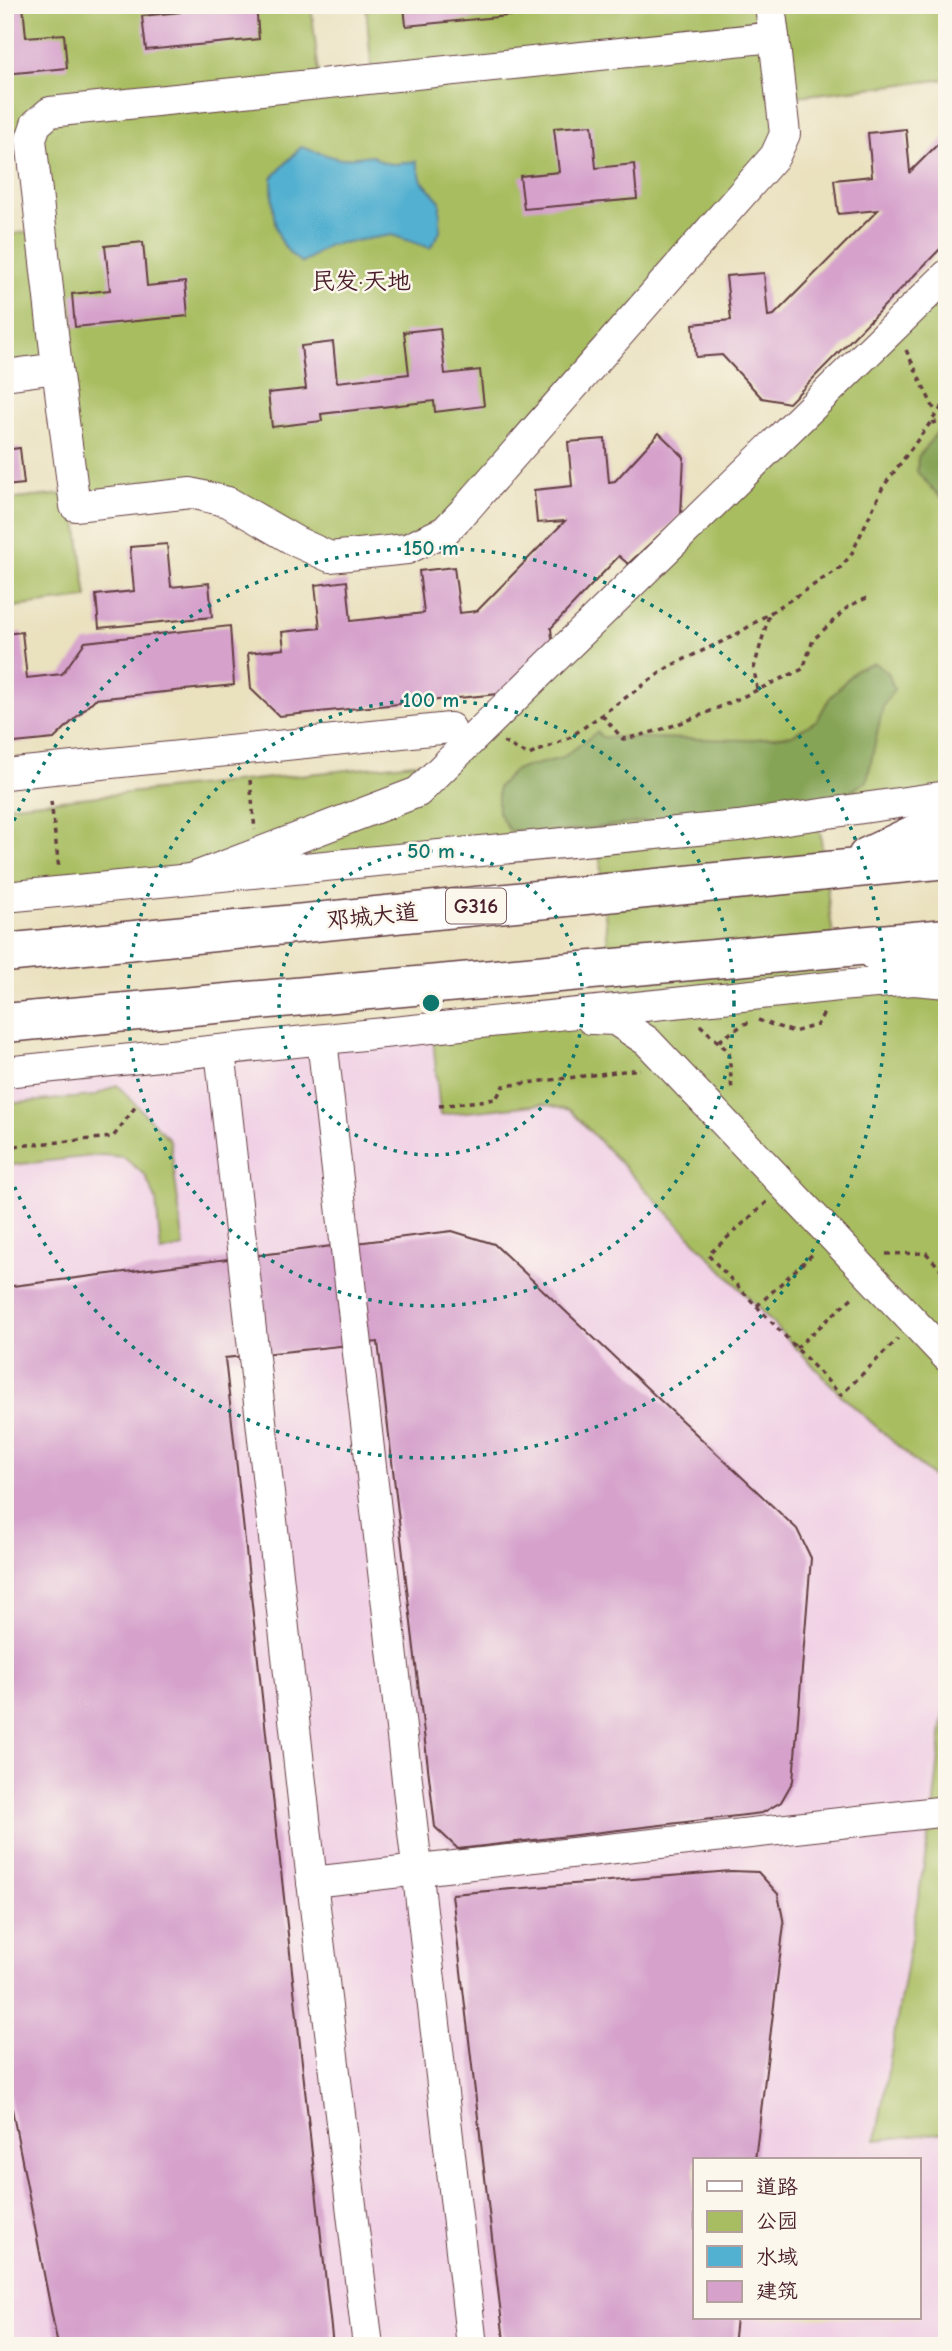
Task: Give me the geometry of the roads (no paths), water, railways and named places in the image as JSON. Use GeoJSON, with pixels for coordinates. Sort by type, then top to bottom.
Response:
{"type":"FeatureCollection","features":[{"type":"Feature","properties":{"kind":"highway"},"geometry":{"type":"LineString","coordinates":[[841,869],[947,819]]}},
{"type":"Feature","properties":{"kind":"highway","name":"邓城大道"},"geometry":{"type":"LineString","coordinates":[[5,953],[947,859]]}},
{"type":"Feature","properties":{"kind":"highway"},"geometry":{"type":"LineString","coordinates":[[5,1023],[947,938]]}},
{"type":"Feature","properties":{"kind":"highway"},"geometry":{"type":"LineString","coordinates":[[844,947],[912,959],[947,975]]}},
{"type":"Feature","properties":{"kind":"street"},"geometry":{"type":"LineString","coordinates":[[771,5],[785,134],[775,156],[445,531],[407,549],[330,557],[297,542],[228,502],[191,493],[75,506],[31,139],[36,124],[50,112],[774,37]]}},
{"type":"Feature","properties":{"kind":"street"},"geometry":{"type":"LineString","coordinates":[[190,879],[418,792],[947,275]]}},
{"type":"Feature","properties":{"kind":"street"},"geometry":{"type":"LineString","coordinates":[[5,375],[58,368]]}},
{"type":"Feature","properties":{"kind":"street"},"geometry":{"type":"LineString","coordinates":[[5,774],[450,728]]}},
{"type":"Feature","properties":{"kind":"street"},"geometry":{"type":"LineString","coordinates":[[5,897],[738,826],[947,796]]}},
{"type":"Feature","properties":{"kind":"street"},"geometry":{"type":"LineString","coordinates":[[5,1072],[839,986],[914,981],[947,983]]}},
{"type":"Feature","properties":{"kind":"street"},"geometry":{"type":"LineString","coordinates":[[545,1017],[615,1020],[647,1041],[947,1357]]}},
{"type":"Feature","properties":{"kind":"street"},"geometry":{"type":"LineString","coordinates":[[322,1040],[472,2346]]}},
{"type":"Feature","properties":{"kind":"street"},"geometry":{"type":"LineString","coordinates":[[220,1050],[312,1882],[368,2346]]}},
{"type":"Feature","properties":{"kind":"street"},"geometry":{"type":"LineString","coordinates":[[312,1882],[947,1811]]}},
{"type":"Feature","properties":{"kind":"water"},"geometry":{"type":"Polygon","coordinates":[[[301,147],[339,159],[372,155],[387,163],[416,161],[422,181],[440,201],[440,232],[430,248],[392,235],[329,245],[302,263],[292,255],[279,237],[272,202],[272,178],[301,147]]]}},
{"type":"Feature","properties":{"kind":"district","name":"民发·天地"},"geometry":{"type":"Point","coordinates":[361,281]}}]}
